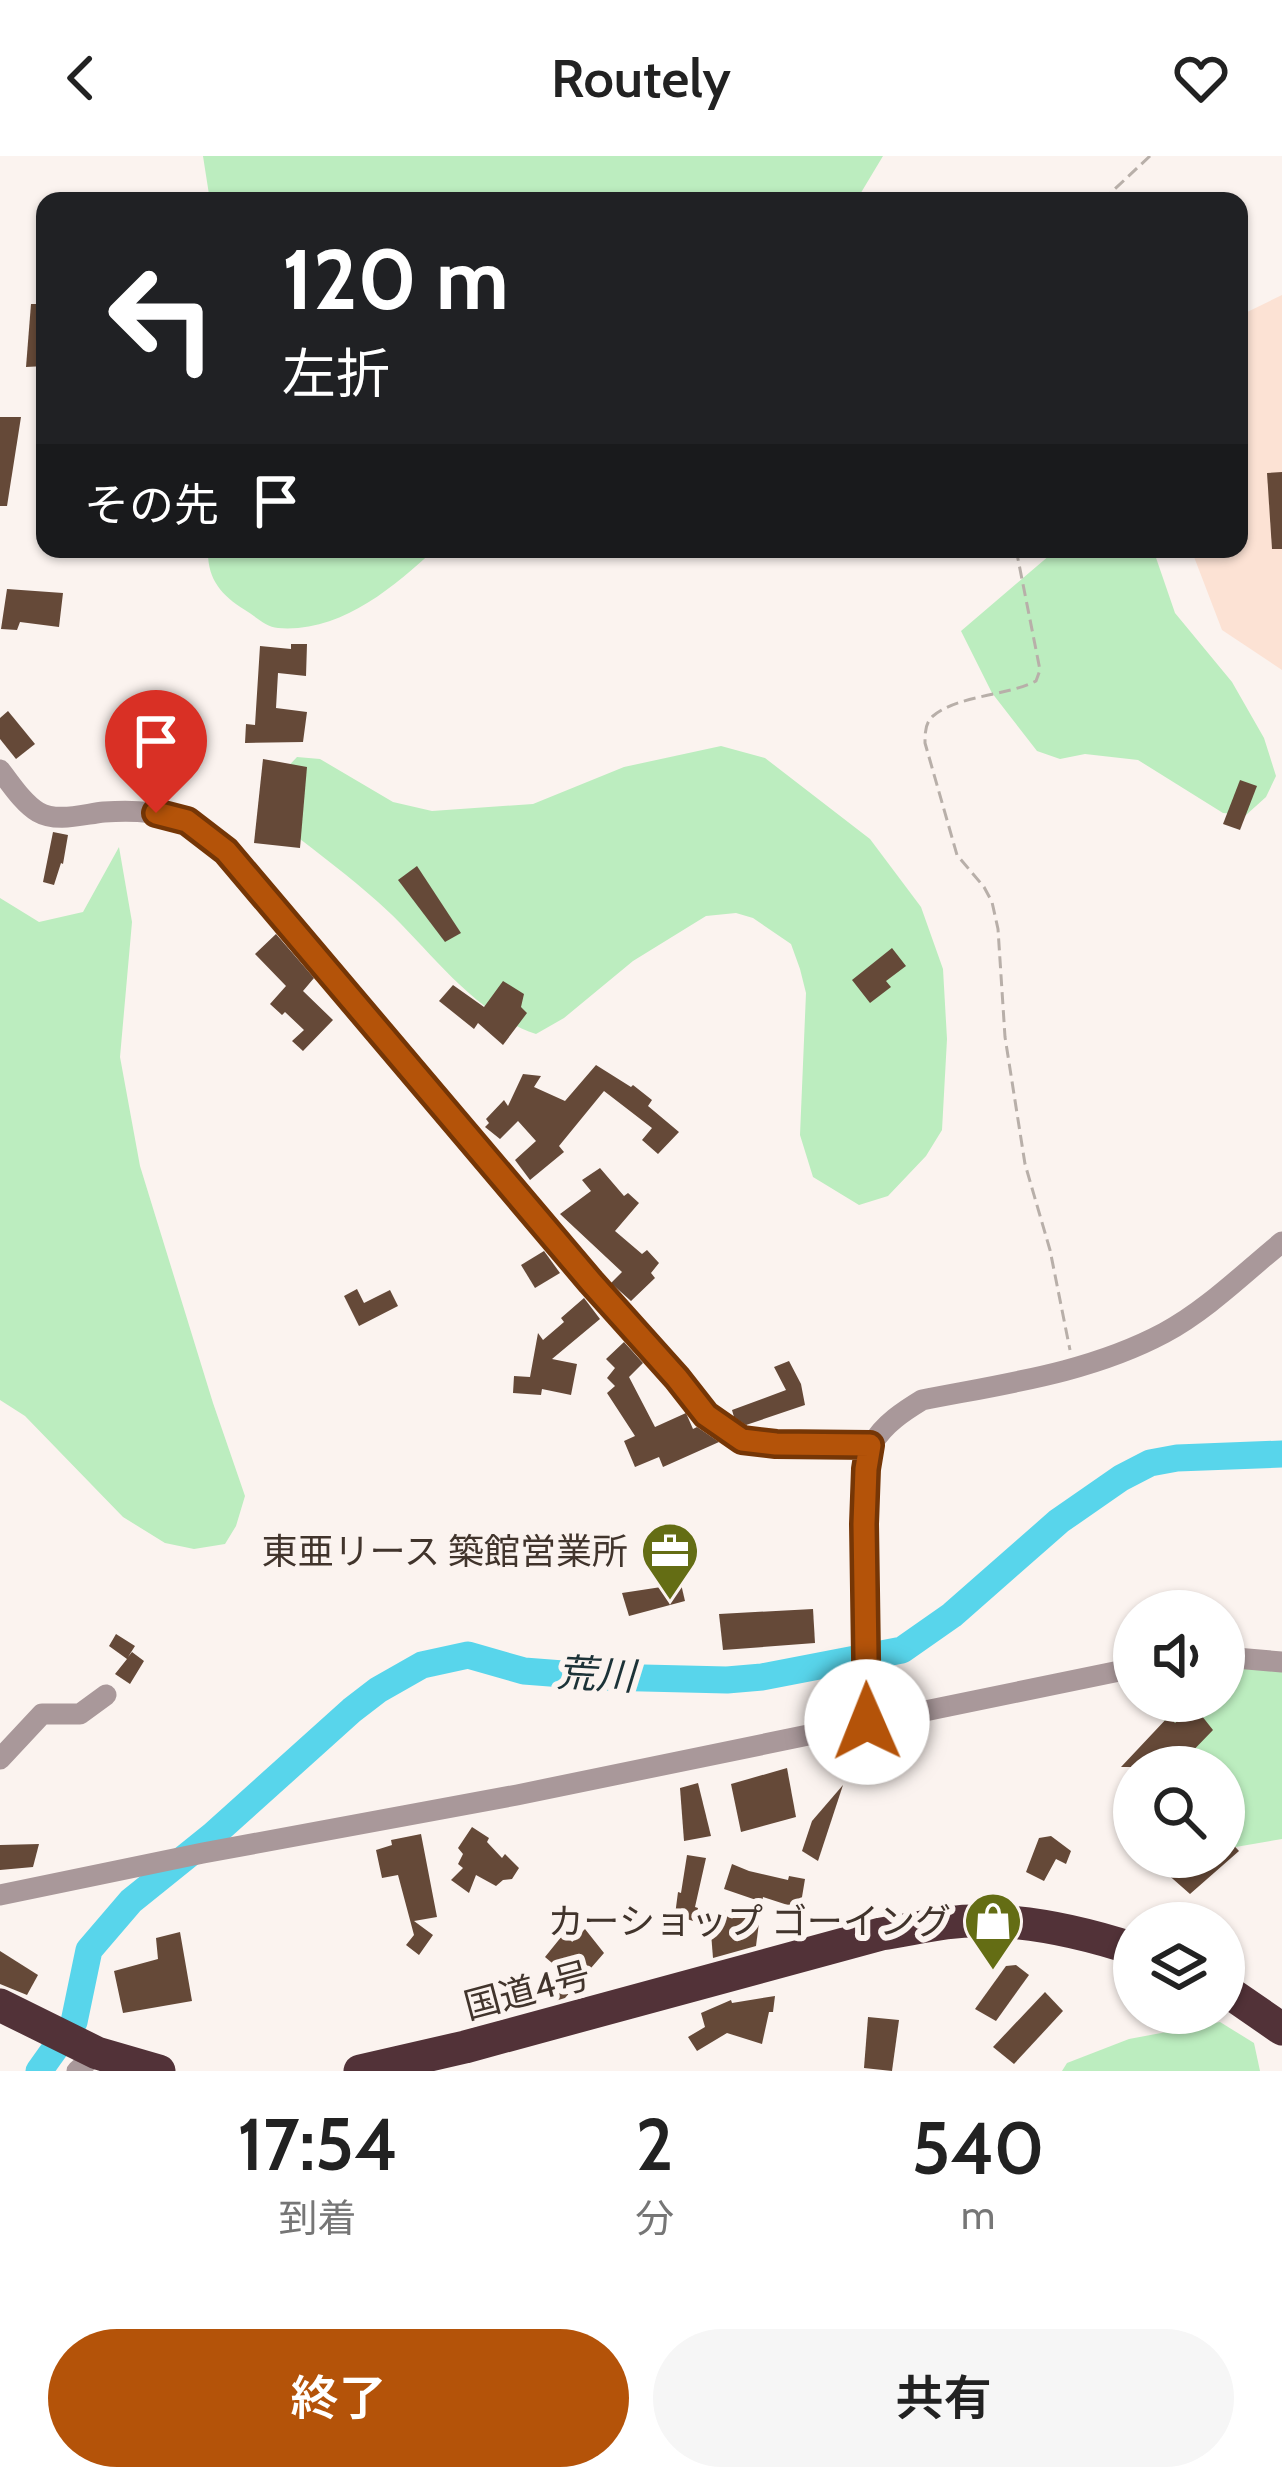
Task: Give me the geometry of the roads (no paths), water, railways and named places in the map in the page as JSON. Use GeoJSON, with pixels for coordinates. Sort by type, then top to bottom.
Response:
{"type":"FeatureCollection","features":[{"type":"Feature","properties":{"kind":"highway","name":"国道4号"},"geometry":{"type":"LineString","coordinates":[[360,2071],[880,1934],[950,1922],[1060,1929],[1113,1943]]}},
{"type":"Feature","properties":{"kind":"highway"},"geometry":{"type":"LineString","coordinates":[[1245,2003],[1282,2029]]}},
{"type":"Feature","properties":{"kind":"highway"},"geometry":{"type":"LineString","coordinates":[[0,2005],[87,2057],[159,2071]]}},
{"type":"Feature","properties":{"kind":"street"},"geometry":{"type":"LineString","coordinates":[[0,770],[40,814],[156,813],[187,821],[226,851],[706,1415],[742,1440],[870,1445]]}},
{"type":"Feature","properties":{"kind":"street"},"geometry":{"type":"LineString","coordinates":[[867,1722],[864,1524],[870,1445],[900,1413],[922,1400],[1074,1369],[1165,1333],[1282,1243]]}},
{"type":"Feature","properties":{"kind":"street"},"geometry":{"type":"LineString","coordinates":[[1245,1658],[1282,1661]]}},
{"type":"Feature","properties":{"kind":"street"},"geometry":{"type":"LineString","coordinates":[[0,1895],[1113,1672]]}},
{"type":"Feature","properties":{"kind":"street"},"geometry":{"type":"LineString","coordinates":[[0,1760],[42,1714],[80,1714],[106,1695]]}},
{"type":"Feature","properties":{"kind":"waterway","name":"荒川"},"geometry":{"type":"LineString","coordinates":[[39,2071],[74,2022],[89,1950],[131,1901],[213,1835],[352,1710],[422,1665],[468,1655],[524,1671],[727,1680],[902,1650],[952,1615],[1059,1521],[1150,1463],[1282,1454]]}},
{"type":"Feature","properties":{"kind":"place","name":"東亜リース 築館営業所"},"geometry":{"type":"Point","coordinates":[670,1602]}},
{"type":"Feature","properties":{"kind":"place","name":"カーショップ ゴーイング"},"geometry":{"type":"Point","coordinates":[993,1972]}}]}
